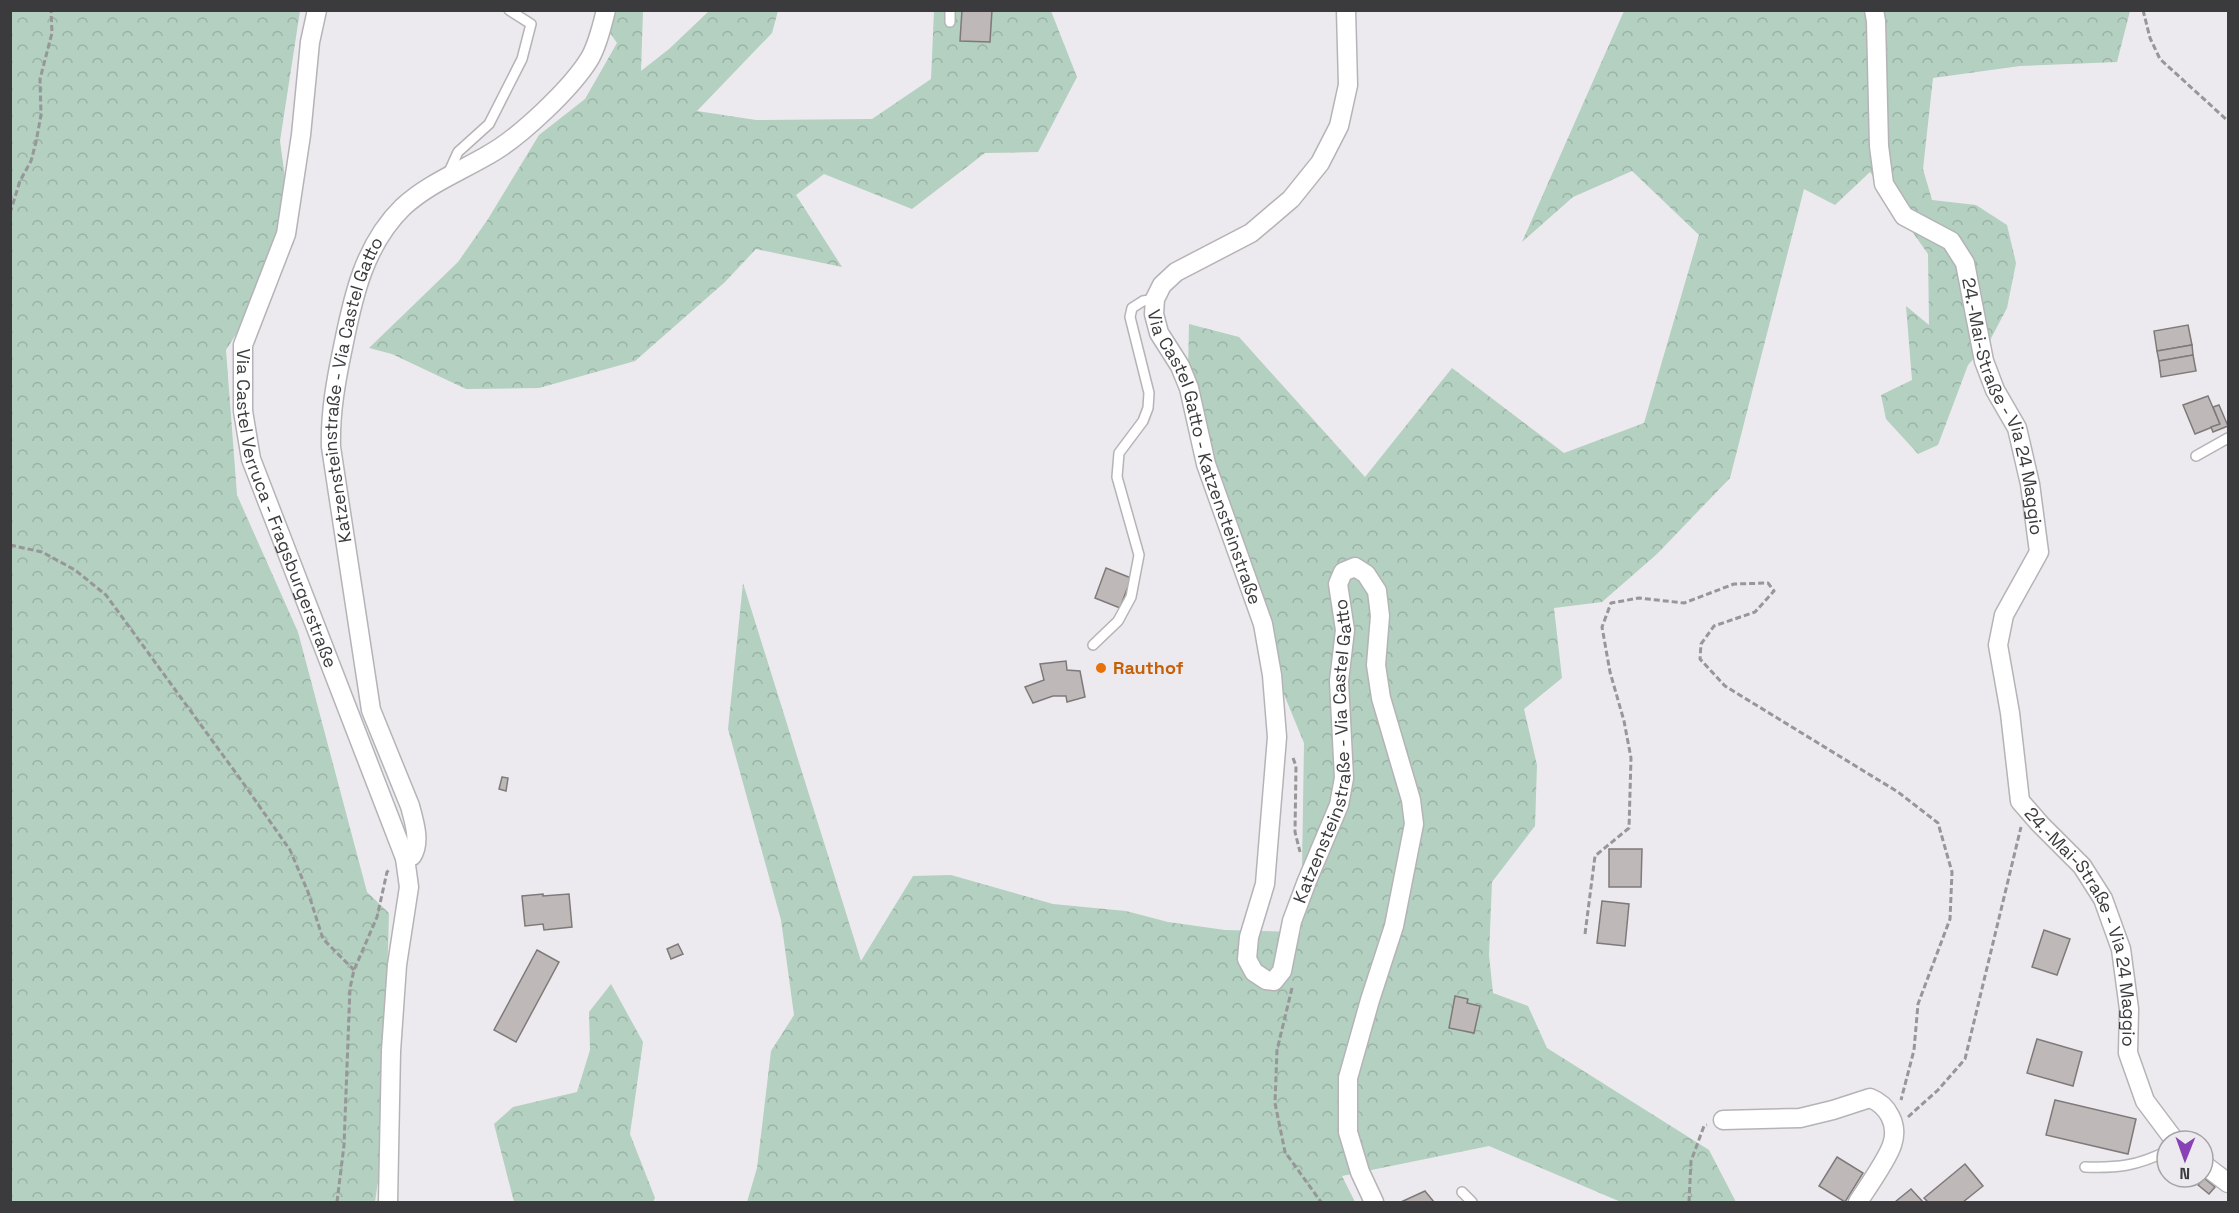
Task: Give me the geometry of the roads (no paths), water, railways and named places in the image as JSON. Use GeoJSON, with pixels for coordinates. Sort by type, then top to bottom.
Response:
{"type":"FeatureCollection","features":[{"type":"Feature","properties":{"kind":"street","name":"Via Castel Verruca - Fragsburgerstraße"},"geometry":{"type":"LineString","coordinates":[[318,10],[310,42],[301,135],[286,234],[243,345],[243,411],[251,459],[405,858],[409,887],[397,966],[391,1051],[388,1203]]}},
{"type":"Feature","properties":{"kind":"street","name":"Katzensteinstraße - Via Castel Gatto"},"geometry":{"type":"LineString","coordinates":[[405,858],[412,856],[416,850],[414,822],[406,795],[371,710],[363,669],[331,432],[336,379],[348,322],[355,293],[369,256],[391,220],[423,190],[486,157],[514,138],[568,86],[591,57],[606,10]]}},
{"type":"Feature","properties":{"kind":"street","name":"Via Castel Gatto - Katzensteinstraße"},"geometry":{"type":"LineString","coordinates":[[1277,737],[1272,675],[1263,624],[1206,464],[1189,388],[1180,366],[1158,333],[1154,314],[1155,299],[1162,285],[1176,272],[1251,233],[1291,199],[1320,163],[1339,126],[1348,85],[1346,10]]}},
{"type":"Feature","properties":{"kind":"street","name":"24.-Mai-Straße - Via 24 Maggio"},"geometry":{"type":"LineString","coordinates":[[1874,10],[1880,146],[1884,184],[1904,216],[1951,242],[1965,263],[1984,361],[1995,390],[2017,428],[2030,484],[2039,552],[2004,615],[1998,645],[2010,713],[2020,801],[2082,866],[2103,899],[2121,949],[2129,1009],[2128,1053],[2145,1101],[2166,1129]]}},
{"type":"Feature","properties":{"kind":"street","name":"Katzensteinstraße - Via Castel Gatto"},"geometry":{"type":"LineString","coordinates":[[1277,737],[1264,884],[1249,937],[1247,959],[1254,972],[1266,980],[1274,981],[1282,971],[1292,921],[1306,880],[1339,805],[1344,778],[1339,681],[1345,630],[1338,584],[1342,572],[1355,567],[1366,574],[1377,591],[1380,616],[1376,665],[1381,698],[1411,800],[1414,824],[1394,926],[1370,999],[1348,1078],[1348,1132],[1360,1172],[1374,1203]]}},
{"type":"Feature","properties":{"kind":"street"},"geometry":{"type":"LineString","coordinates":[[1723,1120],[1800,1118],[1870,1098],[1881,1103],[1888,1111],[1894,1131],[1892,1145],[1858,1203]]}},
{"type":"Feature","properties":{"kind":"street"},"geometry":{"type":"LineString","coordinates":[[2215,1173],[2229,1183]]}},
{"type":"Feature","properties":{"kind":"lane"},"geometry":{"type":"LineString","coordinates":[[448,176],[458,152],[489,123],[522,59],[531,24],[509,10]]}},
{"type":"Feature","properties":{"kind":"lane"},"geometry":{"type":"LineString","coordinates":[[950,22],[951,10]]}},
{"type":"Feature","properties":{"kind":"lane"},"geometry":{"type":"LineString","coordinates":[[1093,645],[1118,621],[1131,597],[1137,573],[1139,555],[1117,477],[1119,453],[1143,421],[1148,408],[1149,393],[1130,317],[1132,308],[1143,301],[1155,299]]}},
{"type":"Feature","properties":{"kind":"lane"},"geometry":{"type":"LineString","coordinates":[[2196,456],[2229,438]]}},
{"type":"Feature","properties":{"kind":"lane"},"geometry":{"type":"LineString","coordinates":[[2085,1167],[2116,1168],[2138,1164],[2155,1156]]}},
{"type":"Feature","properties":{"kind":"lane"},"geometry":{"type":"LineString","coordinates":[[1462,1192],[1472,1203]]}},
{"type":"Feature","properties":{"kind":"place","name":"Rauthof"},"geometry":{"type":"Point","coordinates":[1101,668]}}]}
